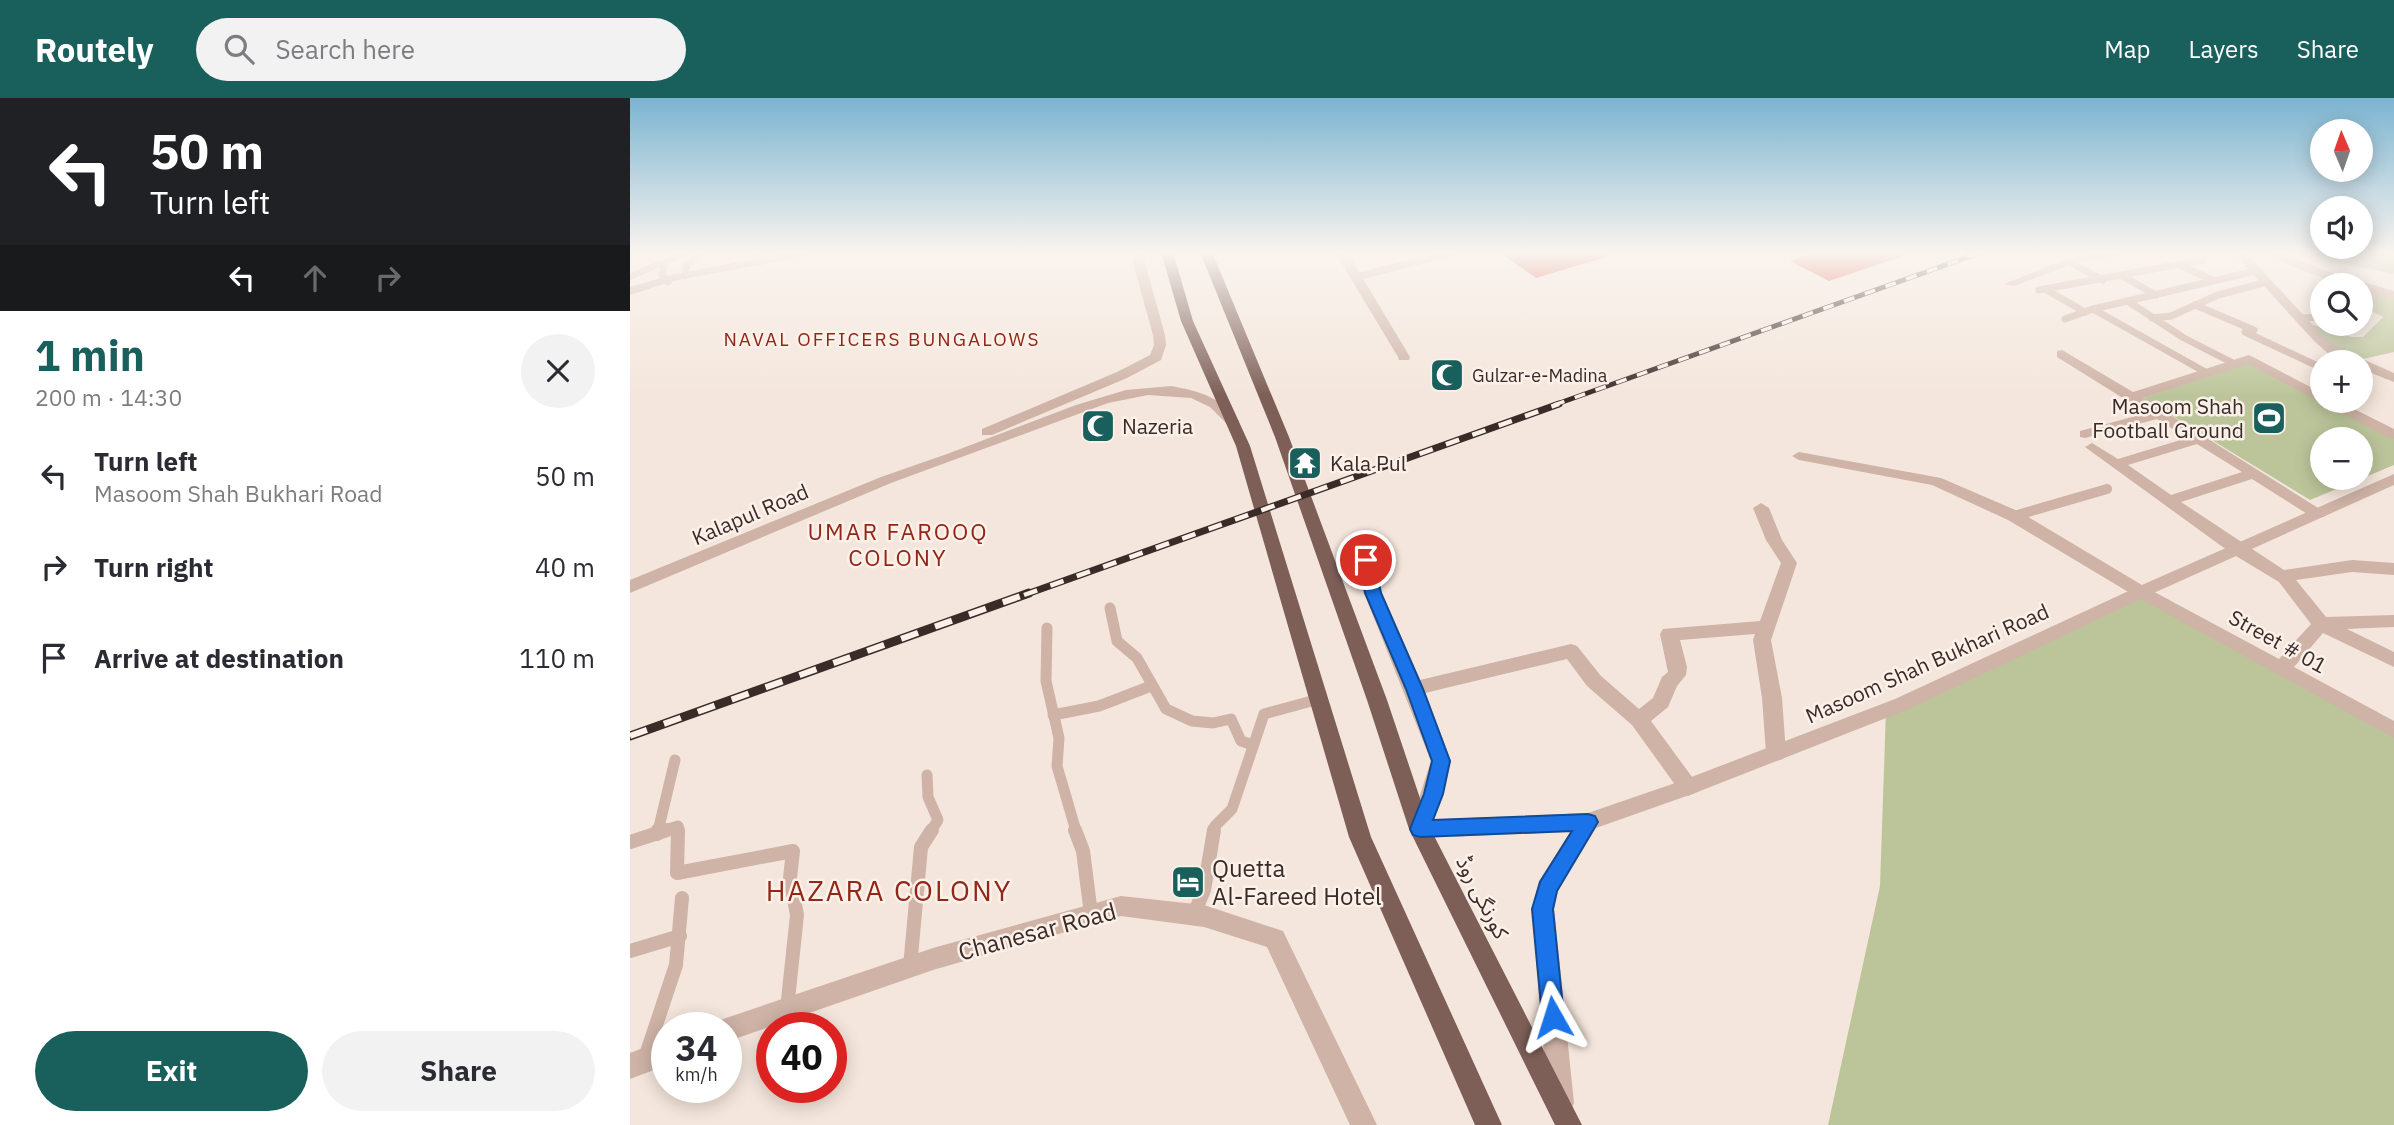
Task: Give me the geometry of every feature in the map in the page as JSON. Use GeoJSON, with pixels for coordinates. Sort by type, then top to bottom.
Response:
{"type":"FeatureCollection","features":[{"type":"Feature","properties":{"kind":"main road"},"geometry":{"type":"LineString","coordinates":[[1181,300],[1187,321],[1244,446],[1360,837],[1489,1125]]}},
{"type":"Feature","properties":{"kind":"main road","name":"کورنگی روڈ"},"geometry":{"type":"LineString","coordinates":[[1226,300],[1282,437],[1420,829],[1565,1118]]}},
{"type":"Feature","properties":{"kind":"street"},"geometry":{"type":"LineString","coordinates":[[886,480],[919,461],[1122,375],[1156,356],[1160,345],[1159,335],[1149,300]]}},
{"type":"Feature","properties":{"kind":"street"},"geometry":{"type":"LineString","coordinates":[[1370,300],[1404,357]]}},
{"type":"Feature","properties":{"kind":"street"},"geometry":{"type":"LineString","coordinates":[[2284,300],[2333,350]]}},
{"type":"Feature","properties":{"kind":"street"},"geometry":{"type":"LineString","coordinates":[[2062,354],[2318,513]]}},
{"type":"Feature","properties":{"kind":"street"},"geometry":{"type":"LineString","coordinates":[[2132,397],[2249,359],[2310,392]]}},
{"type":"Feature","properties":{"kind":"street"},"geometry":{"type":"LineString","coordinates":[[2373,369],[2394,379]]}},
{"type":"Feature","properties":{"kind":"street"},"geometry":{"type":"LineString","coordinates":[[886,480],[923,469],[1093,404],[1122,396],[1171,391],[1191,394],[1217,404],[1233,421]]}},
{"type":"Feature","properties":{"kind":"street"},"geometry":{"type":"LineString","coordinates":[[2351,413],[2394,435]]}},
{"type":"Feature","properties":{"kind":"street"},"geometry":{"type":"LineString","coordinates":[[2159,414],[2089,440],[2116,464],[2237,549],[2281,576],[2321,624],[2394,660]]}},
{"type":"Feature","properties":{"kind":"street"},"geometry":{"type":"LineString","coordinates":[[2116,464],[2199,439]]}},
{"type":"Feature","properties":{"kind":"street","name":"Street # 01"},"geometry":{"type":"LineString","coordinates":[[1799,456],[1936,481],[2014,516],[2140,592],[2394,730]]}},
{"type":"Feature","properties":{"kind":"street"},"geometry":{"type":"LineString","coordinates":[[2170,501],[2254,473]]}},
{"type":"Feature","properties":{"kind":"street","name":"Masoom Shah Bukhari Road"},"geometry":{"type":"LineString","coordinates":[[1420,829],[1588,822],[1688,787],[1902,704],[2140,592],[2394,479]]}},
{"type":"Feature","properties":{"kind":"street","name":"Kalapul Road"},"geometry":{"type":"LineString","coordinates":[[630,587],[886,480]]}},
{"type":"Feature","properties":{"kind":"street"},"geometry":{"type":"LineString","coordinates":[[1761,508],[1774,540],[1790,564],[1762,640],[1772,698],[1776,752]]}},
{"type":"Feature","properties":{"kind":"street"},"geometry":{"type":"LineString","coordinates":[[1361,547],[1373,593],[1441,761],[1420,829]]}},
{"type":"Feature","properties":{"kind":"street"},"geometry":{"type":"LineString","coordinates":[[2281,576],[2352,566],[2394,569]]}},
{"type":"Feature","properties":{"kind":"street"},"geometry":{"type":"LineString","coordinates":[[2281,669],[2321,624],[2394,621]]}},
{"type":"Feature","properties":{"kind":"street"},"geometry":{"type":"LineString","coordinates":[[1639,720],[1661,702],[1669,682],[1677,676],[1678,667],[1669,634],[1767,626]]}},
{"type":"Feature","properties":{"kind":"street"},"geometry":{"type":"LineString","coordinates":[[1414,689],[1571,651],[1594,681],[1639,720],[1688,787]]}},
{"type":"Feature","properties":{"kind":"street"},"geometry":{"type":"LineString","coordinates":[[1565,1118],[1543,909],[1547,888],[1588,822]]}},
{"type":"Feature","properties":{"kind":"street","name":"Chanesar Road"},"geometry":{"type":"LineString","coordinates":[[742,1024],[910,967],[1121,906],[1195,914],[1275,939],[1364,1125]]}},
{"type":"Feature","properties":{"kind":"lane"},"geometry":{"type":"LineString","coordinates":[[2065,300],[2207,373]]}},
{"type":"Feature","properties":{"kind":"lane"},"geometry":{"type":"LineString","coordinates":[[2065,319],[2089,310],[2137,300]]}},
{"type":"Feature","properties":{"kind":"lane"},"geometry":{"type":"LineString","coordinates":[[2152,318],[2171,316],[2207,300]]}},
{"type":"Feature","properties":{"kind":"lane"},"geometry":{"type":"LineString","coordinates":[[2129,302],[2184,338],[2235,364]]}},
{"type":"Feature","properties":{"kind":"lane"},"geometry":{"type":"LineString","coordinates":[[2195,305],[2254,330],[2245,331],[2310,362]]}},
{"type":"Feature","properties":{"kind":"lane"},"geometry":{"type":"LineString","coordinates":[[2301,318],[2310,318]]}},
{"type":"Feature","properties":{"kind":"lane"},"geometry":{"type":"LineString","coordinates":[[2014,516],[2107,489]]}},
{"type":"Feature","properties":{"kind":"lane"},"geometry":{"type":"LineString","coordinates":[[1110,608],[1114,636],[1122,647],[1132,652],[1162,705],[1185,719],[1200,723],[1231,719],[1241,741],[1253,745]]}},
{"type":"Feature","properties":{"kind":"lane"},"geometry":{"type":"LineString","coordinates":[[1048,628],[1046,681],[1059,738],[1057,766],[1070,819],[1083,851],[1091,914]]}},
{"type":"Feature","properties":{"kind":"lane"},"geometry":{"type":"LineString","coordinates":[[1053,715],[1099,706],[1151,686]]}},
{"type":"Feature","properties":{"kind":"lane"},"geometry":{"type":"LineString","coordinates":[[1195,914],[1204,890],[1214,826],[1233,809],[1264,714],[1319,699]]}},
{"type":"Feature","properties":{"kind":"lane"},"geometry":{"type":"LineString","coordinates":[[657,834],[674,760]]}},
{"type":"Feature","properties":{"kind":"lane"},"geometry":{"type":"LineString","coordinates":[[910,967],[921,847],[938,820],[928,797],[927,775]]}},
{"type":"Feature","properties":{"kind":"lane"},"geometry":{"type":"LineString","coordinates":[[630,842],[678,826],[677,873],[793,851],[790,878],[797,915],[787,1009]]}},
{"type":"Feature","properties":{"kind":"lane"},"geometry":{"type":"LineString","coordinates":[[647,1059],[676,965],[682,898]]}},
{"type":"Feature","properties":{"kind":"lane"},"geometry":{"type":"LineString","coordinates":[[630,951],[680,936]]}},
{"type":"Feature","properties":{"kind":"green space"},"geometry":{"type":"Polygon","coordinates":[[[2373,300],[2394,300],[2394,352],[2373,357],[2373,350],[2340,350],[2322,336],[2373,336],[2373,327],[2383,317],[2373,312],[2373,300]]]}},
{"type":"Feature","properties":{"kind":"green space","name":"Masoom Shah Football Ground"},"geometry":{"type":"Polygon","coordinates":[[[2252,361],[2310,392],[2310,413],[2351,413],[2394,435],[2394,465],[2373,474],[2373,427],[2310,427],[2310,490],[2334,490],[2310,500],[2143,398],[2252,361]]]}},
{"type":"Feature","properties":{"kind":"green space"},"geometry":{"type":"Polygon","coordinates":[[[2141,592],[2394,731],[2394,1125],[1828,1125],[1880,886],[1886,710],[2141,592]]]}},
{"type":"Feature","properties":{"kind":"railway"},"geometry":{"type":"LineString","coordinates":[[1554,405],[1848,300]]}},
{"type":"Feature","properties":{"kind":"railway"},"geometry":{"type":"LineString","coordinates":[[1024,595],[1559,404]]}},
{"type":"Feature","properties":{"kind":"railway"},"geometry":{"type":"LineString","coordinates":[[630,736],[1029,593]]}},
{"type":"Feature","properties":{"kind":"place","name":"Gulzar-e-Madina"},"geometry":{"type":"Point","coordinates":[1447,375]}},
{"type":"Feature","properties":{"kind":"place","name":"Masoom Shah Football Ground"},"geometry":{"type":"Point","coordinates":[2269,418]}},
{"type":"Feature","properties":{"kind":"place","name":"Nazeria"},"geometry":{"type":"Point","coordinates":[1098,426]}},
{"type":"Feature","properties":{"kind":"place","name":"Kala Pul"},"geometry":{"type":"Point","coordinates":[1305,463]}},
{"type":"Feature","properties":{"kind":"place","name":"Quetta Al-Fareed Hotel"},"geometry":{"type":"Point","coordinates":[1188,882]}},
{"type":"Feature","properties":{"kind":"district","name":"NAVAL OFFICERS BUNGALOWS"},"geometry":{"type":"Point","coordinates":[882,339]}},
{"type":"Feature","properties":{"kind":"district","name":"UMAR FAROOQ COLONY"},"geometry":{"type":"Point","coordinates":[898,544]}},
{"type":"Feature","properties":{"kind":"district","name":"HAZARA COLONY"},"geometry":{"type":"Point","coordinates":[889,890]}},
{"type":"Feature","properties":{"kind":"route"},"geometry":{"type":"LineString","coordinates":[[1366,560],[1373,593],[1441,761],[1420,829],[1588,822],[1547,888],[1543,909],[1553,1017]]}}]}
